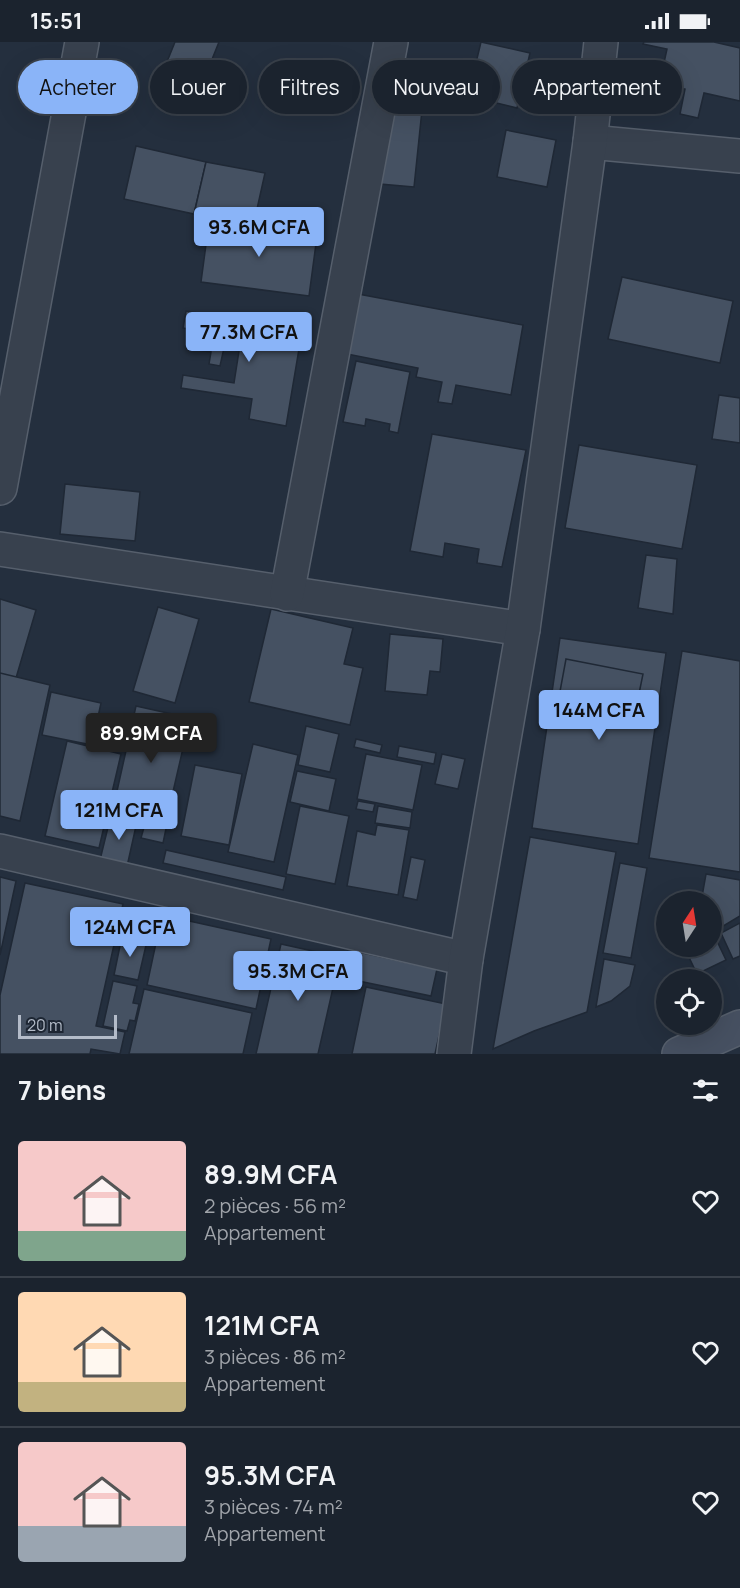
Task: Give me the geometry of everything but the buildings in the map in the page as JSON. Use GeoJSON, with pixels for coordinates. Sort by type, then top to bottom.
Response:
{"type":"FeatureCollection","features":[{"type":"Feature","properties":{"kind":"street"},"geometry":{"type":"LineString","coordinates":[[0,488],[82,42]]}},
{"type":"Feature","properties":{"kind":"street"},"geometry":{"type":"LineString","coordinates":[[287,594],[391,42]]}},
{"type":"Feature","properties":{"kind":"street"},"geometry":{"type":"LineString","coordinates":[[454,1054],[466,959],[523,629],[590,142],[601,42]]}},
{"type":"Feature","properties":{"kind":"street"},"geometry":{"type":"LineString","coordinates":[[590,142],[740,156]]}},
{"type":"Feature","properties":{"kind":"street"},"geometry":{"type":"LineString","coordinates":[[0,549],[523,629]]}},
{"type":"Feature","properties":{"kind":"street"},"geometry":{"type":"LineString","coordinates":[[0,851],[466,959]]}},
{"type":"Feature","properties":{"kind":"street"},"geometry":{"type":"LineString","coordinates":[[680,1054],[740,1027]]}}]}
